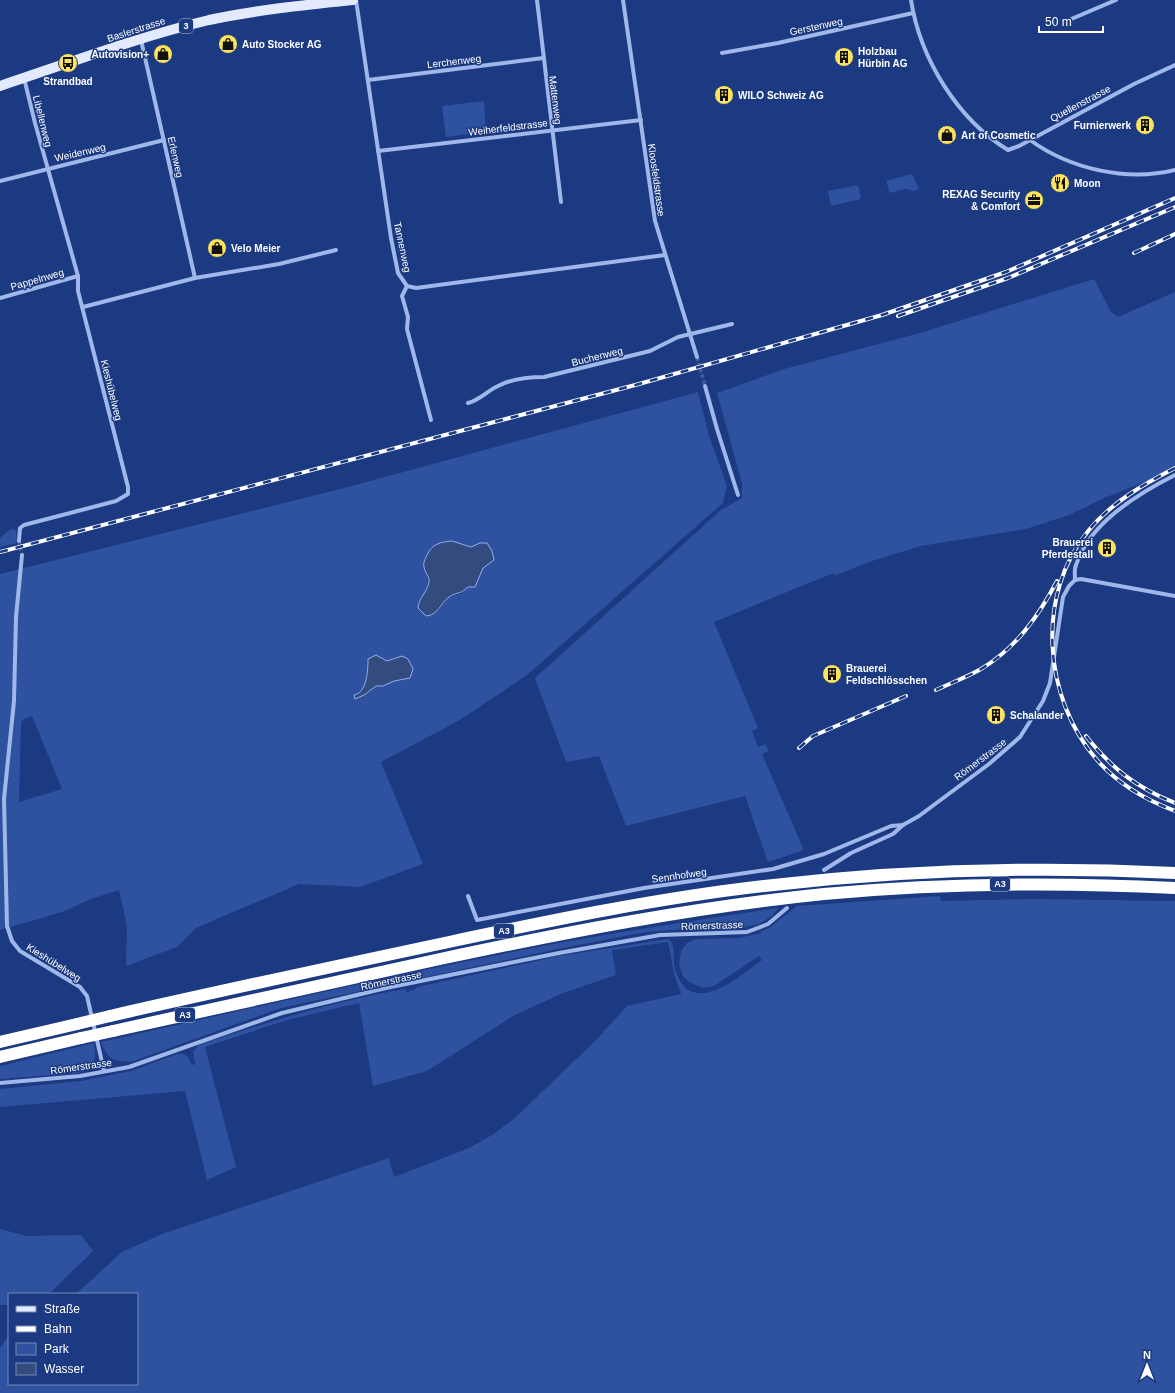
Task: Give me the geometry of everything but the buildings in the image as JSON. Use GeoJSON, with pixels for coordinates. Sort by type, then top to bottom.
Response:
{"type":"FeatureCollection","features":[{"type":"Feature","properties":{"kind":"highway","name":"A3"},"geometry":{"type":"LineString","coordinates":[[0,1042],[271,980],[560,919],[646,903],[761,886],[885,875],[981,870],[1111,870],[1175,873]]}},
{"type":"Feature","properties":{"kind":"highway","name":"A3"},"geometry":{"type":"LineString","coordinates":[[0,1057],[495,947],[630,921],[719,907],[818,895],[932,886],[1044,884],[1175,888]]}},
{"type":"Feature","properties":{"kind":"main road","name":"Baslerstrasse"},"geometry":{"type":"LineString","coordinates":[[0,86],[175,29],[240,14],[355,0]]}},
{"type":"Feature","properties":{"kind":"street","name":"Tannenweg"},"geometry":{"type":"LineString","coordinates":[[355,0],[398,273],[407,286],[416,288],[665,255]]}},
{"type":"Feature","properties":{"kind":"street","name":"Mattenweg"},"geometry":{"type":"LineString","coordinates":[[537,0],[562,202]]}},
{"type":"Feature","properties":{"kind":"street","name":"Kloosfeldstrasse"},"geometry":{"type":"LineString","coordinates":[[623,0],[654,221],[691,334],[697,357]]}},
{"type":"Feature","properties":{"kind":"street","name":"Quellenstrasse"},"geometry":{"type":"LineString","coordinates":[[911,0],[913,13],[925,48],[940,80],[960,107],[995,142],[1008,150],[1019,146],[1134,84],[1175,65]]}},
{"type":"Feature","properties":{"kind":"street"},"geometry":{"type":"LineString","coordinates":[[1069,20],[1116,0]]}},
{"type":"Feature","properties":{"kind":"street","name":"Gerstenweg"},"geometry":{"type":"LineString","coordinates":[[722,53],[778,43],[913,13]]}},
{"type":"Feature","properties":{"kind":"street","name":"Erlenweg"},"geometry":{"type":"LineString","coordinates":[[141,40],[195,278]]}},
{"type":"Feature","properties":{"kind":"street","name":"Lerchenweg"},"geometry":{"type":"LineString","coordinates":[[368,80],[543,58]]}},
{"type":"Feature","properties":{"kind":"street","name":"Libellenweg"},"geometry":{"type":"LineString","coordinates":[[24,78],[47,168]]}},
{"type":"Feature","properties":{"kind":"street","name":"Weiherfeldstrasse"},"geometry":{"type":"LineString","coordinates":[[378,151],[640,120]]}},
{"type":"Feature","properties":{"kind":"street","name":"Weidenweg"},"geometry":{"type":"LineString","coordinates":[[0,181],[47,168],[164,140]]}},
{"type":"Feature","properties":{"kind":"street"},"geometry":{"type":"LineString","coordinates":[[1030,140],[1041,148],[1076,163],[1117,174],[1145,174],[1175,170]]}},
{"type":"Feature","properties":{"kind":"street","name":"Kieshübelweg"},"geometry":{"type":"LineString","coordinates":[[19,541],[20,528],[24,525],[116,502],[128,494],[128,487],[78,291],[78,276],[47,168]]}},
{"type":"Feature","properties":{"kind":"street"},"geometry":{"type":"LineString","coordinates":[[82,307],[195,278],[279,264],[336,250]]}},
{"type":"Feature","properties":{"kind":"street","name":"Pappelnweg"},"geometry":{"type":"LineString","coordinates":[[0,298],[78,276]]}},
{"type":"Feature","properties":{"kind":"street"},"geometry":{"type":"LineString","coordinates":[[407,286],[402,296],[408,317],[407,329],[431,420]]}},
{"type":"Feature","properties":{"kind":"street","name":"Buchenweg"},"geometry":{"type":"LineString","coordinates":[[468,402],[476,400],[499,385],[530,377],[544,377],[650,351],[678,337],[732,324]]}},
{"type":"Feature","properties":{"kind":"street"},"geometry":{"type":"LineString","coordinates":[[705,386],[716,429],[738,495]]}},
{"type":"Feature","properties":{"kind":"street"},"geometry":{"type":"LineString","coordinates":[[1175,475],[1131,500],[1106,521],[1082,550],[1075,566],[1075,580],[1081,579],[1175,596]]}},
{"type":"Feature","properties":{"kind":"street","name":"Kieshübelweg"},"geometry":{"type":"LineString","coordinates":[[22,555],[16,617],[14,701],[4,799],[7,926],[12,941],[20,951],[80,987],[87,996],[104,1071]]}},
{"type":"Feature","properties":{"kind":"street","name":"Römerstrasse"},"geometry":{"type":"LineString","coordinates":[[824,870],[851,853],[893,834],[903,825],[919,816],[989,764],[1020,737],[1047,693],[1054,665],[1063,596],[1075,580]]}},
{"type":"Feature","properties":{"kind":"street","name":"Sennhofweg"},"geometry":{"type":"LineString","coordinates":[[468,896],[477,920],[644,888],[773,869],[824,854],[890,826],[903,825]]}},
{"type":"Feature","properties":{"kind":"street","name":"Römerstrasse"},"geometry":{"type":"LineString","coordinates":[[0,1083],[80,1076],[128,1067],[282,1013],[386,988],[624,940],[660,935],[747,932],[768,924],[787,908]]}},
{"type":"Feature","properties":{"kind":"green space"},"geometry":{"type":"Polygon","coordinates":[[[484,101],[486,132],[446,137],[442,106],[484,101]]]}},
{"type":"Feature","properties":{"kind":"green space"},"geometry":{"type":"Polygon","coordinates":[[[912,174],[919,189],[914,191],[906,189],[890,193],[886,181],[912,174]]]}},
{"type":"Feature","properties":{"kind":"green space"},"geometry":{"type":"Polygon","coordinates":[[[858,185],[861,199],[831,206],[828,191],[858,185]]]}},
{"type":"Feature","properties":{"kind":"green space"},"geometry":{"type":"Polygon","coordinates":[[[1094,279],[1111,312],[1118,317],[1175,292],[1175,467],[1164,474],[1104,498],[1069,515],[1026,529],[921,546],[872,561],[836,575],[831,574],[714,622],[758,728],[752,731],[758,747],[765,744],[769,751],[762,754],[804,850],[768,862],[745,796],[626,826],[599,756],[566,762],[535,678],[721,510],[742,498],[742,483],[717,393],[784,369],[920,333],[1094,279]]]}},
{"type":"Feature","properties":{"kind":"green space"},"geometry":{"type":"Polygon","coordinates":[[[698,392],[709,436],[727,486],[723,503],[527,675],[460,720],[381,762],[423,864],[360,887],[299,884],[196,928],[177,947],[126,966],[127,926],[119,890],[91,899],[62,912],[0,930],[0,574],[352,486],[698,392]],[[480,543],[471,547],[430,549],[424,562],[428,579],[427,588],[418,603],[438,611],[448,597],[461,594],[468,587],[476,583],[483,568],[493,560],[487,543],[480,543]],[[376,655],[368,659],[367,675],[364,686],[362,690],[354,695],[364,695],[376,686],[383,686],[394,681],[404,680],[396,657],[387,661],[376,655]],[[32,716],[21,722],[19,802],[62,789],[32,716]]]}},
{"type":"Feature","properties":{"kind":"green space"},"geometry":{"type":"Polygon","coordinates":[[[11,529],[16,530],[17,543],[0,547],[0,538],[11,529]]]}},
{"type":"Feature","properties":{"kind":"green space"},"geometry":{"type":"Polygon","coordinates":[[[940,896],[941,901],[1034,899],[1175,901],[1175,1393],[0,1393],[0,1348],[8,1336],[8,1385],[138,1385],[138,1293],[77,1293],[122,1252],[162,1234],[389,1158],[394,1177],[469,1148],[492,1135],[515,1118],[597,1039],[627,1006],[681,994],[674,974],[668,942],[612,950],[616,975],[563,993],[513,1016],[427,1071],[373,1086],[359,1003],[287,1020],[205,1047],[236,1167],[207,1180],[185,1091],[0,1107],[0,1089],[81,1081],[131,1071],[177,1054],[187,1056],[192,1065],[195,1064],[193,1052],[199,1045],[276,1020],[327,1006],[405,989],[407,992],[414,990],[417,987],[559,956],[668,939],[671,941],[673,947],[674,967],[681,982],[689,990],[699,993],[710,992],[722,988],[762,960],[759,956],[714,986],[702,988],[689,982],[683,976],[679,965],[681,951],[687,943],[696,939],[738,938],[758,934],[772,926],[797,906],[940,896]]]}},
{"type":"Feature","properties":{"kind":"green space"},"geometry":{"type":"Polygon","coordinates":[[[778,908],[772,916],[759,924],[733,930],[685,929],[646,932],[558,949],[281,1008],[131,1062],[115,1060],[109,1056],[101,1042],[501,954],[613,934],[778,908]]]}},
{"type":"Feature","properties":{"kind":"green space"},"geometry":{"type":"Polygon","coordinates":[[[94,1043],[94,1062],[92,1065],[79,1073],[0,1079],[0,1066],[94,1043]]]}},
{"type":"Feature","properties":{"kind":"green space"},"geometry":{"type":"Polygon","coordinates":[[[0,1229],[27,1236],[81,1235],[93,1251],[50,1293],[8,1293],[8,1305],[0,1305],[0,1229]]]}},
{"type":"Feature","properties":{"kind":"water"},"geometry":{"type":"Polygon","coordinates":[[[452,541],[471,547],[480,543],[487,543],[492,551],[494,560],[483,568],[475,587],[468,587],[463,591],[451,595],[437,611],[426,616],[418,608],[419,602],[429,582],[429,578],[424,567],[424,561],[431,548],[440,543],[452,541]]]}},
{"type":"Feature","properties":{"kind":"water"},"geometry":{"type":"Polygon","coordinates":[[[376,655],[387,661],[402,656],[408,659],[413,669],[410,678],[394,681],[383,686],[376,686],[364,695],[355,699],[354,695],[362,690],[366,680],[368,659],[376,655]]]}},
{"type":"Feature","properties":{"kind":"tunnel"},"geometry":{"type":"LineString","coordinates":[[697,357],[705,386]]}},
{"type":"Feature","properties":{"kind":"tunnel"},"geometry":{"type":"LineString","coordinates":[[19,541],[22,555]]}},
{"type":"Feature","properties":{"kind":"railway"},"geometry":{"type":"LineString","coordinates":[[0,552],[639,384],[882,315],[1006,272],[1175,198]]}},
{"type":"Feature","properties":{"kind":"railway"},"geometry":{"type":"LineString","coordinates":[[898,316],[1008,278],[1175,207]]}},
{"type":"Feature","properties":{"kind":"railway"},"geometry":{"type":"LineString","coordinates":[[1134,253],[1175,234]]}},
{"type":"Feature","properties":{"kind":"railway"},"geometry":{"type":"LineString","coordinates":[[1175,468],[1129,494],[1118,502],[1089,530],[1072,556],[1060,584],[1054,615],[1052,646],[1056,677],[1065,707],[1079,735],[1097,760],[1123,784],[1154,802],[1175,811]]}},
{"type":"Feature","properties":{"kind":"railway"},"geometry":{"type":"LineString","coordinates":[[936,690],[965,677],[994,661],[1025,631],[1042,607],[1057,581]]}},
{"type":"Feature","properties":{"kind":"railway"},"geometry":{"type":"LineString","coordinates":[[799,748],[813,736],[906,696]]}},
{"type":"Feature","properties":{"kind":"railway"},"geometry":{"type":"LineString","coordinates":[[1086,736],[1105,758],[1126,776],[1149,791],[1175,803]]}},
{"type":"Feature","properties":{"kind":"place","name":"Auto Stocker AG"},"geometry":{"type":"Point","coordinates":[228,44]}},
{"type":"Feature","properties":{"kind":"place","name":"Autovision+"},"geometry":{"type":"Point","coordinates":[163,54]}},
{"type":"Feature","properties":{"kind":"place","name":"Holzbau Hürbin AG"},"geometry":{"type":"Point","coordinates":[844,57]}},
{"type":"Feature","properties":{"kind":"place","name":"Strandbad"},"geometry":{"type":"Point","coordinates":[68,63]}},
{"type":"Feature","properties":{"kind":"place","name":"WILO Schweiz AG"},"geometry":{"type":"Point","coordinates":[724,95]}},
{"type":"Feature","properties":{"kind":"place","name":"Furnierwerk"},"geometry":{"type":"Point","coordinates":[1145,125]}},
{"type":"Feature","properties":{"kind":"place","name":"Art of Cosmetic"},"geometry":{"type":"Point","coordinates":[947,135]}},
{"type":"Feature","properties":{"kind":"place","name":"Moon"},"geometry":{"type":"Point","coordinates":[1060,183]}},
{"type":"Feature","properties":{"kind":"place","name":"REXAG Security & Comfort"},"geometry":{"type":"Point","coordinates":[1034,200]}},
{"type":"Feature","properties":{"kind":"place","name":"Velo Meier"},"geometry":{"type":"Point","coordinates":[217,248]}},
{"type":"Feature","properties":{"kind":"place","name":"Brauerei Pferdestall"},"geometry":{"type":"Point","coordinates":[1107,548]}},
{"type":"Feature","properties":{"kind":"place","name":"Brauerei Feldschlösschen"},"geometry":{"type":"Point","coordinates":[832,674]}},
{"type":"Feature","properties":{"kind":"place","name":"Schalander"},"geometry":{"type":"Point","coordinates":[996,715]}}]}
